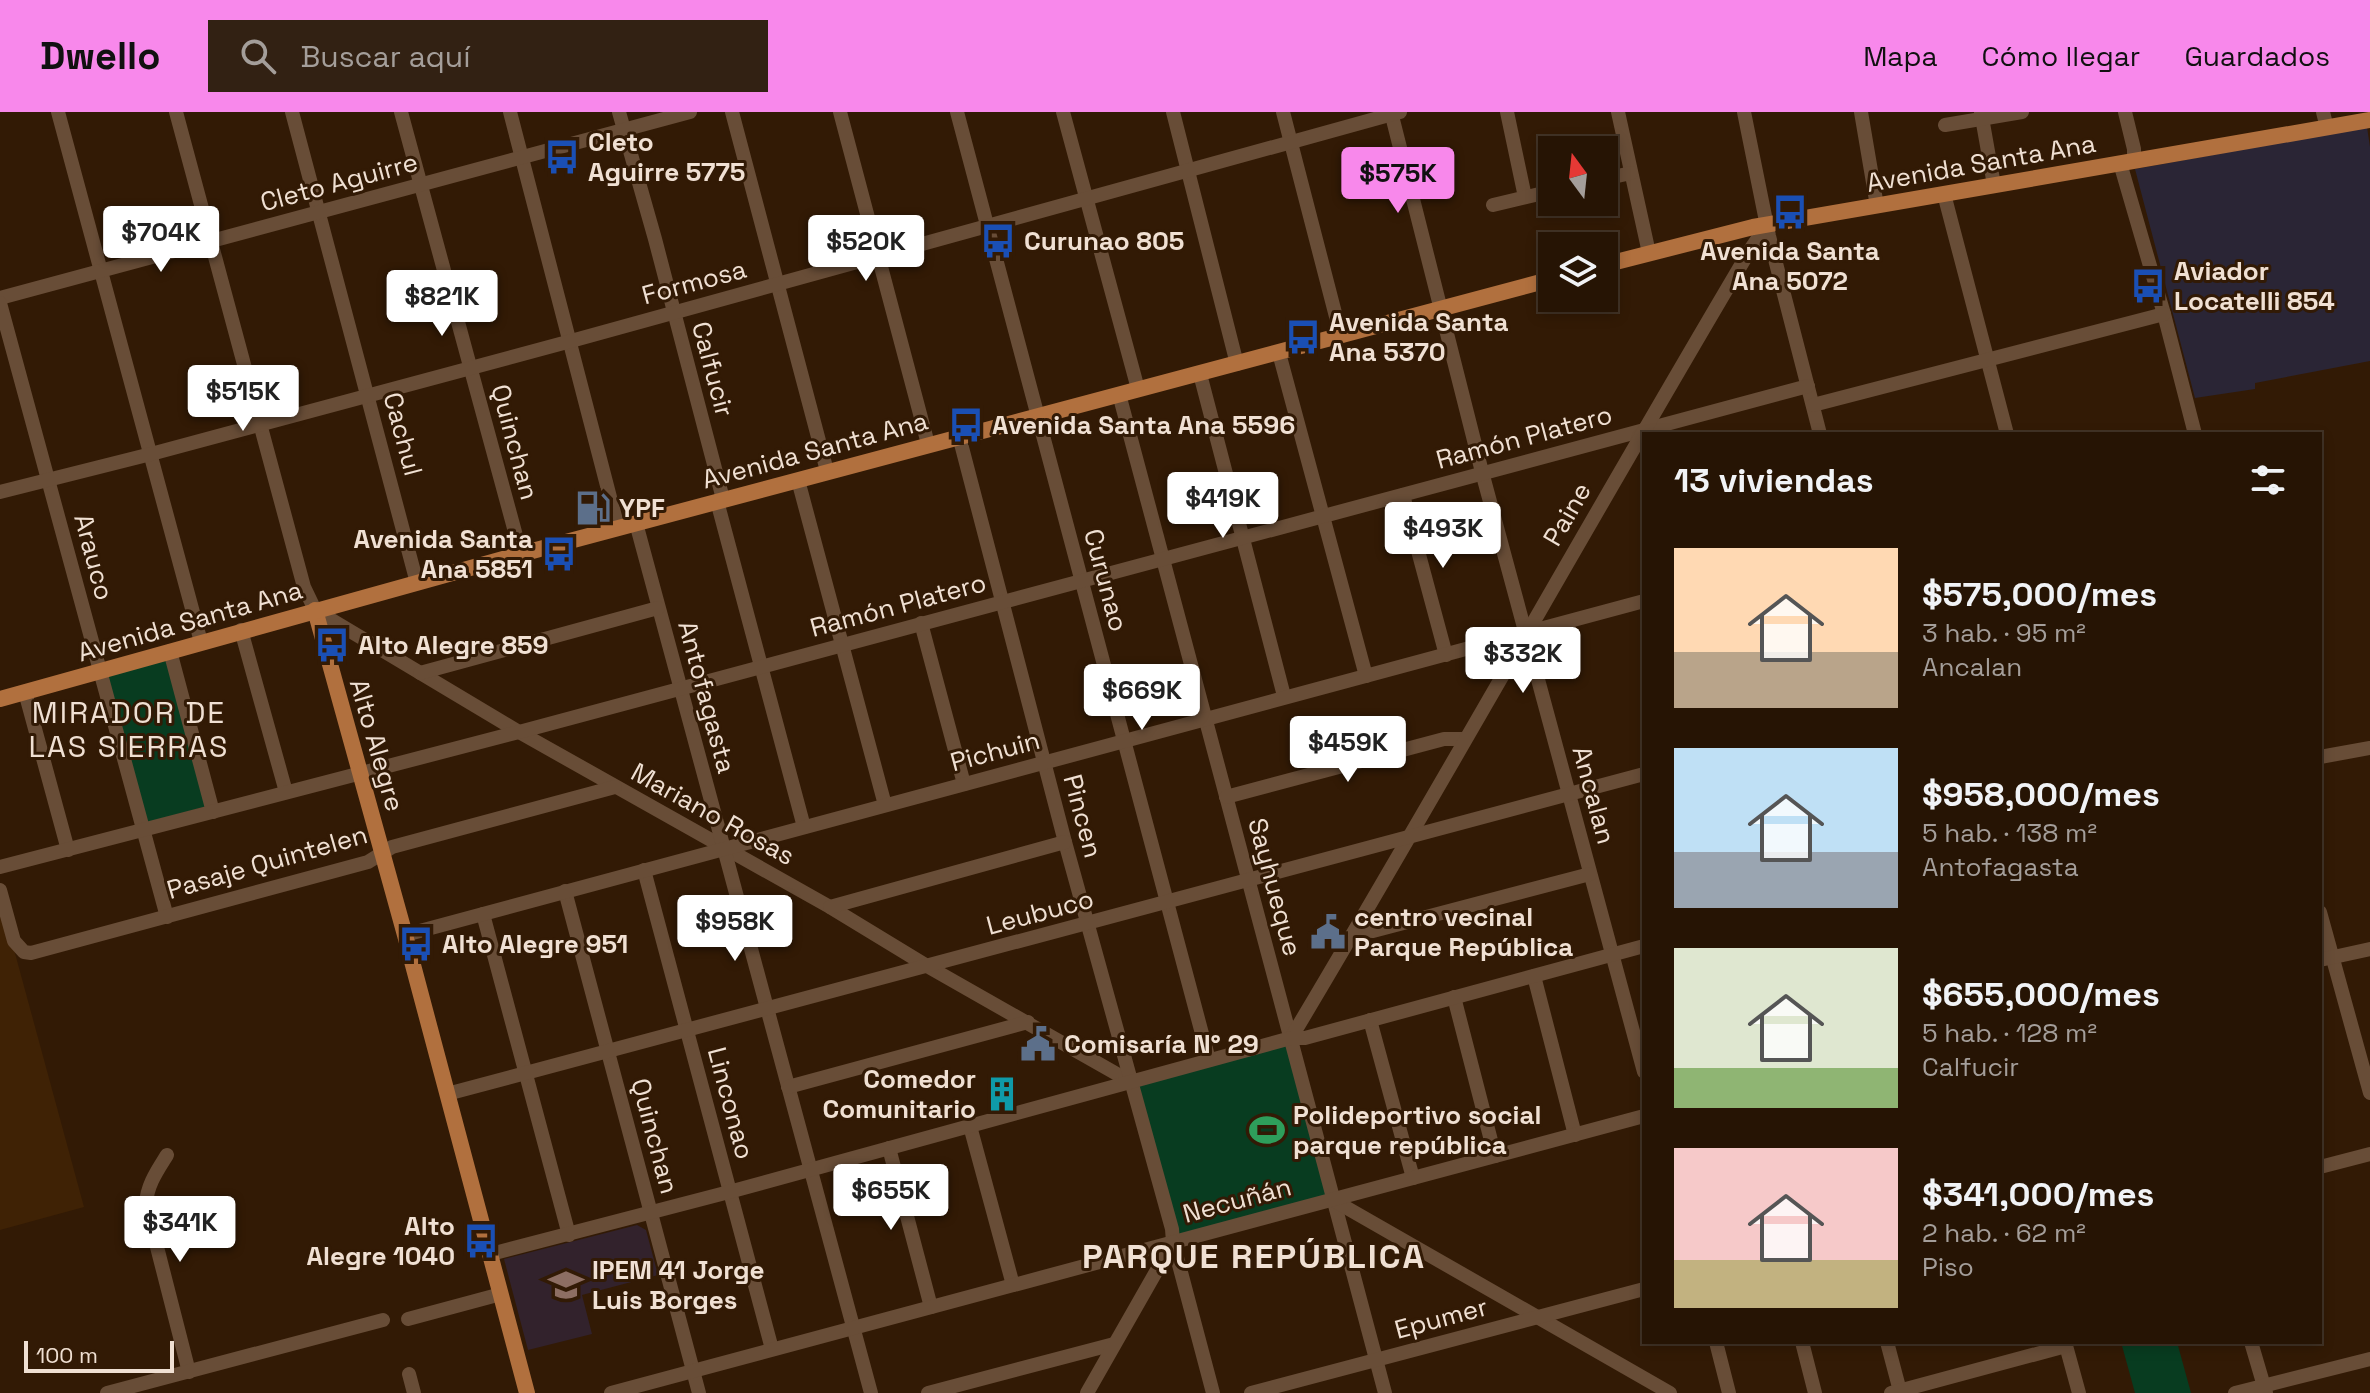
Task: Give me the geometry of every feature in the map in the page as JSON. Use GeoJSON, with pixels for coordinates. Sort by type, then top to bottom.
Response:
{"type":"FeatureCollection","features":[{"type":"Feature","properties":{"kind":"main road","name":"Avenida Santa Ana"},"geometry":{"type":"LineString","coordinates":[[1618,261],[1767,225],[2127,161],[2325,120],[2370,120]]}},
{"type":"Feature","properties":{"kind":"main road","name":"Avenida Santa Ana"},"geometry":{"type":"LineString","coordinates":[[0,699],[241,630],[827,471],[1538,283]]}},
{"type":"Feature","properties":{"kind":"main road","name":"Alto Alegre"},"geometry":{"type":"LineString","coordinates":[[315,610],[527,1393]]}},
{"type":"Feature","properties":{"kind":"street"},"geometry":{"type":"LineString","coordinates":[[58,112],[201,642]]}},
{"type":"Feature","properties":{"kind":"street","name":"Alto Alegre"},"geometry":{"type":"LineString","coordinates":[[176,112],[304,587],[315,610]]}},
{"type":"Feature","properties":{"kind":"street","name":"Cachul"},"geometry":{"type":"LineString","coordinates":[[292,112],[417,583]]}},
{"type":"Feature","properties":{"kind":"street","name":"Quinchan"},"geometry":{"type":"LineString","coordinates":[[401,112],[521,554]]}},
{"type":"Feature","properties":{"kind":"street"},"geometry":{"type":"LineString","coordinates":[[510,112],[618,528]]}},
{"type":"Feature","properties":{"kind":"street","name":"Calfucir"},"geometry":{"type":"LineString","coordinates":[[619,112],[655,239],[804,827]]}},
{"type":"Feature","properties":{"kind":"street","name":"Cleto Aguirre"},"geometry":{"type":"LineString","coordinates":[[0,300],[690,112]]}},
{"type":"Feature","properties":{"kind":"street"},"geometry":{"type":"LineString","coordinates":[[732,112],[827,471]]}},
{"type":"Feature","properties":{"kind":"street"},"geometry":{"type":"LineString","coordinates":[[840,112],[928,444]]}},
{"type":"Feature","properties":{"kind":"street","name":"Curunao"},"geometry":{"type":"LineString","coordinates":[[957,112],[1209,1060]]}},
{"type":"Feature","properties":{"kind":"street"},"geometry":{"type":"LineString","coordinates":[[1063,112],[1138,389]]}},
{"type":"Feature","properties":{"kind":"street"},"geometry":{"type":"LineString","coordinates":[[1173,112],[1237,364]]}},
{"type":"Feature","properties":{"kind":"street"},"geometry":{"type":"LineString","coordinates":[[1283,112],[1341,336]]}},
{"type":"Feature","properties":{"kind":"street"},"geometry":{"type":"LineString","coordinates":[[1507,112],[1525,197]]}},
{"type":"Feature","properties":{"kind":"street"},"geometry":{"type":"LineString","coordinates":[[1618,112],[1649,253]]}},
{"type":"Feature","properties":{"kind":"street"},"geometry":{"type":"LineString","coordinates":[[1744,112],[1767,225],[1820,432]]}},
{"type":"Feature","properties":{"kind":"street"},"geometry":{"type":"LineString","coordinates":[[1861,112],[1877,206]]}},
{"type":"Feature","properties":{"kind":"street"},"geometry":{"type":"LineString","coordinates":[[1945,125],[1981,115],[2022,112]]}},
{"type":"Feature","properties":{"kind":"street"},"geometry":{"type":"LineString","coordinates":[[2125,112],[2134,149],[2127,161],[2194,432]]}},
{"type":"Feature","properties":{"kind":"street","name":"Formosa"},"geometry":{"type":"LineString","coordinates":[[0,492],[571,341],[1394,113]]}},
{"type":"Feature","properties":{"kind":"street","name":"Ancalan"},"geometry":{"type":"LineString","coordinates":[[1394,113],[1482,472],[1642,1065]]}},
{"type":"Feature","properties":{"kind":"street"},"geometry":{"type":"LineString","coordinates":[[1981,115],[1994,185]]}},
{"type":"Feature","properties":{"kind":"street"},"geometry":{"type":"LineString","coordinates":[[1618,176],[1631,173]]}},
{"type":"Feature","properties":{"kind":"street"},"geometry":{"type":"LineString","coordinates":[[1493,205],[1538,194]]}},
{"type":"Feature","properties":{"kind":"street"},"geometry":{"type":"LineString","coordinates":[[1944,194],[2006,432]]}},
{"type":"Feature","properties":{"kind":"street","name":"Paine"},"geometry":{"type":"LineString","coordinates":[[1642,432],[1767,225]]}},
{"type":"Feature","properties":{"kind":"street","name":"Arauco"},"geometry":{"type":"LineString","coordinates":[[0,300],[167,917]]}},
{"type":"Feature","properties":{"kind":"street"},"geometry":{"type":"LineString","coordinates":[[1813,405],[2164,314]]}},
{"type":"Feature","properties":{"kind":"street"},"geometry":{"type":"LineString","coordinates":[[1279,353],[1366,676]]}},
{"type":"Feature","properties":{"kind":"street"},"geometry":{"type":"LineString","coordinates":[[1200,374],[1284,696]]}},
{"type":"Feature","properties":{"kind":"street","name":"Ramón Platero"},"geometry":{"type":"LineString","coordinates":[[0,867],[519,732],[1808,386]]}},
{"type":"Feature","properties":{"kind":"street","name":"Sayhueque"},"geometry":{"type":"LineString","coordinates":[[1119,394],[1385,1393]]}},
{"type":"Feature","properties":{"kind":"street","name":"Paine"},"geometry":{"type":"LineString","coordinates":[[1291,1038],[1642,432]]}},
{"type":"Feature","properties":{"kind":"street","name":"Pincen"},"geometry":{"type":"LineString","coordinates":[[959,436],[1087,924],[1172,1229],[1213,1393]]}},
{"type":"Feature","properties":{"kind":"street"},"geometry":{"type":"LineString","coordinates":[[798,480],[885,805]]}},
{"type":"Feature","properties":{"kind":"street"},"geometry":{"type":"LineString","coordinates":[[1403,495],[1446,655]]}},
{"type":"Feature","properties":{"kind":"street","name":"Antofagasta"},"geometry":{"type":"LineString","coordinates":[[636,523],[871,1393]]}},
{"type":"Feature","properties":{"kind":"street","name":"Pichuin"},"geometry":{"type":"LineString","coordinates":[[405,935],[1642,602]]}},
{"type":"Feature","properties":{"kind":"street"},"geometry":{"type":"LineString","coordinates":[[420,673],[658,608]]}},
{"type":"Feature","properties":{"kind":"street","name":"Mariano Rosas"},"geometry":{"type":"LineString","coordinates":[[315,610],[519,732],[830,907],[1131,1082]]}},
{"type":"Feature","properties":{"kind":"street"},"geometry":{"type":"LineString","coordinates":[[921,623],[964,784]]}},
{"type":"Feature","properties":{"kind":"street"},"geometry":{"type":"LineString","coordinates":[[241,630],[286,792]]}},
{"type":"Feature","properties":{"kind":"street"},"geometry":{"type":"LineString","coordinates":[[170,651],[213,812]]}},
{"type":"Feature","properties":{"kind":"street"},"geometry":{"type":"LineString","coordinates":[[25,692],[68,850]]}},
{"type":"Feature","properties":{"kind":"street"},"geometry":{"type":"LineString","coordinates":[[1226,797],[1444,739],[1465,739]]}},
{"type":"Feature","properties":{"kind":"street"},"geometry":{"type":"LineString","coordinates":[[2322,757],[2370,748]]}},
{"type":"Feature","properties":{"kind":"street","name":"Leubuco"},"geometry":{"type":"LineString","coordinates":[[447,1094],[1642,775]]}},
{"type":"Feature","properties":{"kind":"street","name":"Pasaje Quintelen"},"geometry":{"type":"LineString","coordinates":[[0,890],[14,941],[24,952],[31,953],[368,862],[392,847],[615,787]]}},
{"type":"Feature","properties":{"kind":"street"},"geometry":{"type":"LineString","coordinates":[[830,907],[1065,842]]}},
{"type":"Feature","properties":{"kind":"street","name":"Linconao"},"geometry":{"type":"LineString","coordinates":[[644,870],[772,1349]]}},
{"type":"Feature","properties":{"kind":"street"},"geometry":{"type":"LineString","coordinates":[[1356,929],[1373,931],[1590,874]]}},
{"type":"Feature","properties":{"kind":"street","name":"Quinchan"},"geometry":{"type":"LineString","coordinates":[[565,891],[699,1393]]}},
{"type":"Feature","properties":{"kind":"street"},"geometry":{"type":"LineString","coordinates":[[483,914],[569,1235]]}},
{"type":"Feature","properties":{"kind":"street"},"geometry":{"type":"LineString","coordinates":[[2322,927],[2326,958],[2370,1093]]}},
{"type":"Feature","properties":{"kind":"street"},"geometry":{"type":"LineString","coordinates":[[491,1254],[1642,946]]}},
{"type":"Feature","properties":{"kind":"street"},"geometry":{"type":"LineString","coordinates":[[2326,958],[2370,949]]}},
{"type":"Feature","properties":{"kind":"street"},"geometry":{"type":"LineString","coordinates":[[1534,976],[1575,1135]]}},
{"type":"Feature","properties":{"kind":"street"},"geometry":{"type":"LineString","coordinates":[[1454,997],[1495,1156]]}},
{"type":"Feature","properties":{"kind":"street"},"geometry":{"type":"LineString","coordinates":[[1370,1020],[1413,1178]]}},
{"type":"Feature","properties":{"kind":"street"},"geometry":{"type":"LineString","coordinates":[[788,1087],[1028,1022]]}},
{"type":"Feature","properties":{"kind":"street","name":"Necuñán"},"geometry":{"type":"LineString","coordinates":[[611,1393],[1642,1117]]}},
{"type":"Feature","properties":{"kind":"street"},"geometry":{"type":"LineString","coordinates":[[970,1126],[1013,1285]]}},
{"type":"Feature","properties":{"kind":"street"},"geometry":{"type":"LineString","coordinates":[[889,1148],[931,1307]]}},
{"type":"Feature","properties":{"kind":"street"},"geometry":{"type":"LineString","coordinates":[[2322,1166],[2370,1154]]}},
{"type":"Feature","properties":{"kind":"street"},"geometry":{"type":"LineString","coordinates":[[167,1155],[152,1179],[146,1204],[189,1372]]}},
{"type":"Feature","properties":{"kind":"street"},"geometry":{"type":"LineString","coordinates":[[1333,1200],[1670,1393]]}},
{"type":"Feature","properties":{"kind":"street"},"geometry":{"type":"LineString","coordinates":[[1087,1393],[1173,1242]]}},
{"type":"Feature","properties":{"kind":"street","name":"Epumer"},"geometry":{"type":"LineString","coordinates":[[1251,1393],[1642,1290]]}},
{"type":"Feature","properties":{"kind":"street"},"geometry":{"type":"LineString","coordinates":[[408,1319],[501,1294]]}},
{"type":"Feature","properties":{"kind":"street"},"geometry":{"type":"LineString","coordinates":[[107,1393],[383,1320]]}},
{"type":"Feature","properties":{"kind":"street"},"geometry":{"type":"LineString","coordinates":[[928,1393],[1114,1344]]}},
{"type":"Feature","properties":{"kind":"street"},"geometry":{"type":"LineString","coordinates":[[1717,1344],[1729,1393]]}},
{"type":"Feature","properties":{"kind":"street"},"geometry":{"type":"LineString","coordinates":[[1803,1344],[1815,1393]]}},
{"type":"Feature","properties":{"kind":"street"},"geometry":{"type":"LineString","coordinates":[[1887,1344],[1896,1392],[2066,1344],[2079,1393]]}},
{"type":"Feature","properties":{"kind":"street"},"geometry":{"type":"LineString","coordinates":[[2252,1344],[2265,1389]]}},
{"type":"Feature","properties":{"kind":"street"},"geometry":{"type":"LineString","coordinates":[[2235,1393],[2265,1389],[2370,1359]]}},
{"type":"Feature","properties":{"kind":"street"},"geometry":{"type":"LineString","coordinates":[[409,1374],[414,1393]]}},
{"type":"Feature","properties":{"kind":"shaded area"},"geometry":{"type":"Polygon","coordinates":[[[2367,127],[2370,147],[2370,361],[2255,383],[2255,389],[2195,398],[2135,169],[2367,127]]]}},
{"type":"Feature","properties":{"kind":"shaded area"},"geometry":{"type":"Polygon","coordinates":[[[0,898],[84,1207],[0,1230],[0,898]]]}},
{"type":"Feature","properties":{"kind":"shaded area","name":"IPEM 41 Jorge Luis Borges"},"geometry":{"type":"Polygon","coordinates":[[[637,1225],[646,1230],[658,1275],[582,1295],[592,1334],[528,1350],[504,1259],[637,1225]]]}},
{"type":"Feature","properties":{"kind":"green space"},"geometry":{"type":"Polygon","coordinates":[[[169,660],[208,806],[145,823],[105,677],[169,660]]]}},
{"type":"Feature","properties":{"kind":"green space"},"geometry":{"type":"Polygon","coordinates":[[[1291,1038],[1333,1200],[1180,1239],[1131,1082],[1291,1038]]]}},
{"type":"Feature","properties":{"kind":"green space"},"geometry":{"type":"Polygon","coordinates":[[[2122,1344],[2178,1344],[2191,1393],[2135,1393],[2122,1344]]]}},
{"type":"Feature","properties":{"kind":"place","name":"Cleto Aguirre 5775"},"geometry":{"type":"Point","coordinates":[562,157]}},
{"type":"Feature","properties":{"kind":"place","name":"Avenida Santa Ana 5072"},"geometry":{"type":"Point","coordinates":[1790,212]}},
{"type":"Feature","properties":{"kind":"place","name":"Curunao 805"},"geometry":{"type":"Point","coordinates":[998,241]}},
{"type":"Feature","properties":{"kind":"place","name":"Aviador Locatelli 854"},"geometry":{"type":"Point","coordinates":[2148,286]}},
{"type":"Feature","properties":{"kind":"place","name":"Avenida Santa Ana 5370"},"geometry":{"type":"Point","coordinates":[1303,337]}},
{"type":"Feature","properties":{"kind":"place","name":"Avenida Santa Ana 5596"},"geometry":{"type":"Point","coordinates":[966,425]}},
{"type":"Feature","properties":{"kind":"place","name":"YPF"},"geometry":{"type":"Point","coordinates":[593,508]}},
{"type":"Feature","properties":{"kind":"place","name":"Avenida Santa Ana 5851"},"geometry":{"type":"Point","coordinates":[559,554]}},
{"type":"Feature","properties":{"kind":"place","name":"Alto Alegre 859"},"geometry":{"type":"Point","coordinates":[332,645]}},
{"type":"Feature","properties":{"kind":"place","name":"centro vecinal Parque República"},"geometry":{"type":"Point","coordinates":[1328,932]}},
{"type":"Feature","properties":{"kind":"place","name":"Alto Alegre 951"},"geometry":{"type":"Point","coordinates":[416,944]}},
{"type":"Feature","properties":{"kind":"place","name":"Comisaría N° 29"},"geometry":{"type":"Point","coordinates":[1038,1044]}},
{"type":"Feature","properties":{"kind":"place","name":"Comedor Comunitario"},"geometry":{"type":"Point","coordinates":[1002,1094]}},
{"type":"Feature","properties":{"kind":"place","name":"Polideportivo social parque república"},"geometry":{"type":"Point","coordinates":[1267,1130]}},
{"type":"Feature","properties":{"kind":"place","name":"Alto Alegre 1040"},"geometry":{"type":"Point","coordinates":[481,1241]}},
{"type":"Feature","properties":{"kind":"place","name":"IPEM 41 Jorge Luis Borges"},"geometry":{"type":"Point","coordinates":[566,1285]}},
{"type":"Feature","properties":{"kind":"district","name":"MIRADOR DE LAS SIERRAS"},"geometry":{"type":"Point","coordinates":[129,730]}},
{"type":"Feature","properties":{"kind":"district","name":"PARQUE REPÚBLICA"},"geometry":{"type":"Point","coordinates":[1254,1256]}}]}
